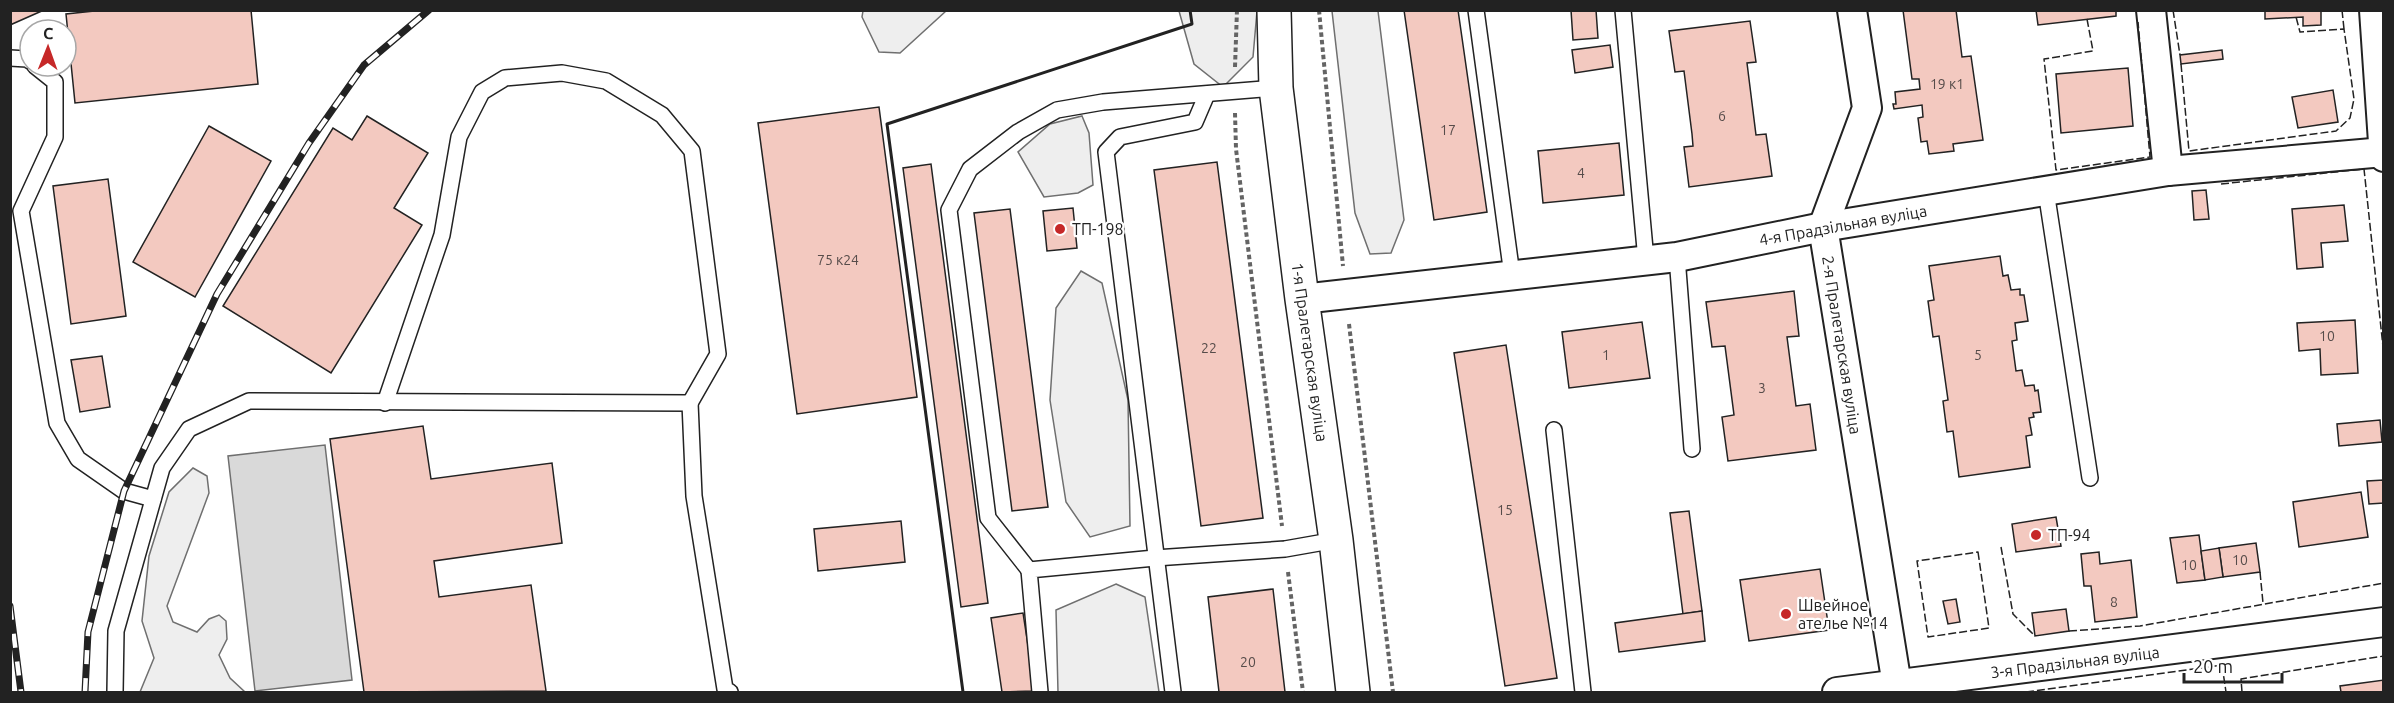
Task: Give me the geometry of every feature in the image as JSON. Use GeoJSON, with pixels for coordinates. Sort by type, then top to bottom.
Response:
{"type":"FeatureCollection","features":[{"type":"Feature","properties":{"kind":"main road","name":"1-я Пралетарская вуліца"},"geometry":{"type":"LineString","coordinates":[[1274,10],[1276,88],[1302,299],[1336,540],[1353,693]]}},
{"type":"Feature","properties":{"kind":"street","name":"2-я Пралетарская вуліца"},"geometry":{"type":"LineString","coordinates":[[1852,10],[1867,108],[1823,227],[1897,685]]}},
{"type":"Feature","properties":{"kind":"street"},"geometry":{"type":"LineString","coordinates":[[2151,10],[2168,171]]}},
{"type":"Feature","properties":{"kind":"street"},"geometry":{"type":"LineString","coordinates":[[2374,10],[2384,157]]}},
{"type":"Feature","properties":{"kind":"street","name":"4-я Прадзільная вуліца"},"geometry":{"type":"LineString","coordinates":[[1302,299],[1677,257],[1823,227],[2168,171],[2383,152]]}},
{"type":"Feature","properties":{"kind":"street","name":"3-я Прадзільная вуліца"},"geometry":{"type":"LineString","coordinates":[[1837,693],[2384,622]]}},
{"type":"Feature","properties":{"kind":"lane"},"geometry":{"type":"LineString","coordinates":[[1476,10],[1512,275]]}},
{"type":"Feature","properties":{"kind":"lane"},"geometry":{"type":"LineString","coordinates":[[1623,10],[1646,260]]}},
{"type":"Feature","properties":{"kind":"lane"},"geometry":{"type":"LineString","coordinates":[[385,403],[442,235],[459,136],[482,92],[505,78],[562,73],[606,81],[662,115],[692,152],[718,354],[690,403],[694,496],[724,691]]}},
{"type":"Feature","properties":{"kind":"lane"},"geometry":{"type":"LineString","coordinates":[[50,78],[55,82],[56,137],[16,212],[57,423],[78,459],[124,491],[153,499]]}},
{"type":"Feature","properties":{"kind":"lane"},"geometry":{"type":"LineString","coordinates":[[1040,693],[1029,570],[988,518],[949,210],[970,169],[1018,132],[1057,110],[1103,102],[1276,88]]}},
{"type":"Feature","properties":{"kind":"lane"},"geometry":{"type":"LineString","coordinates":[[1173,693],[1106,152],[1120,137],[1195,122],[1207,94]]}},
{"type":"Feature","properties":{"kind":"lane"},"geometry":{"type":"LineString","coordinates":[[2046,191],[2090,478]]}},
{"type":"Feature","properties":{"kind":"lane"},"geometry":{"type":"LineString","coordinates":[[1677,257],[1692,449]]}},
{"type":"Feature","properties":{"kind":"lane"},"geometry":{"type":"LineString","coordinates":[[116,693],[116,631],[162,468],[189,429],[249,401],[690,403]]}},
{"type":"Feature","properties":{"kind":"lane"},"geometry":{"type":"LineString","coordinates":[[1554,430],[1583,693]]}},
{"type":"Feature","properties":{"kind":"lane"},"geometry":{"type":"LineString","coordinates":[[1029,570],[1285,549],[1336,540]]}},
{"type":"Feature","properties":{"kind":"path"},"geometry":{"type":"LineString","coordinates":[[1237,10],[1234,91],[1236,149],[1303,693]]}},
{"type":"Feature","properties":{"kind":"path"},"geometry":{"type":"LineString","coordinates":[[1319,10],[1346,294],[1393,693]]}},
{"type":"Feature","properties":{"kind":"shaded area"},"geometry":{"type":"Polygon","coordinates":[[[863,10],[946,11],[900,53],[879,52],[862,17],[863,10]]]}},
{"type":"Feature","properties":{"kind":"shaded area"},"geometry":{"type":"Polygon","coordinates":[[[1179,11],[1257,11],[1253,57],[1223,87],[1194,64],[1179,11]]]}},
{"type":"Feature","properties":{"kind":"shaded area"},"geometry":{"type":"Polygon","coordinates":[[[1332,11],[1378,11],[1404,220],[1391,253],[1370,254],[1355,213],[1332,11]]]}},
{"type":"Feature","properties":{"kind":"shaded area"},"geometry":{"type":"Polygon","coordinates":[[[1082,116],[1089,133],[1093,185],[1078,193],[1044,197],[1018,152],[1050,124],[1082,116]]]}},
{"type":"Feature","properties":{"kind":"shaded area"},"geometry":{"type":"Polygon","coordinates":[[[1081,271],[1102,283],[1128,400],[1130,526],[1090,537],[1066,502],[1050,400],[1056,308],[1081,271]]]}},
{"type":"Feature","properties":{"kind":"shaded area"},"geometry":{"type":"Polygon","coordinates":[[[325,445],[352,680],[255,691],[228,456],[325,445]]]}},
{"type":"Feature","properties":{"kind":"shaded area"},"geometry":{"type":"Polygon","coordinates":[[[193,468],[207,476],[209,493],[167,606],[173,622],[197,632],[209,619],[219,615],[226,621],[227,639],[219,655],[230,678],[245,692],[140,692],[154,658],[142,621],[149,556],[169,492],[193,468]]]}},
{"type":"Feature","properties":{"kind":"shaded area"},"geometry":{"type":"Polygon","coordinates":[[[1116,584],[1145,597],[1159,692],[1058,692],[1056,610],[1116,584]]]}},
{"type":"Feature","properties":{"kind":"building"},"geometry":{"type":"Polygon","coordinates":[[[10,10],[44,10],[26,18],[18,18],[18,21],[10,25],[10,10]]]}},
{"type":"Feature","properties":{"kind":"building"},"geometry":{"type":"Polygon","coordinates":[[[104,10],[251,10],[258,84],[75,103],[72,78],[78,78],[78,18],[66,18],[66,14],[104,10]]]}},
{"type":"Feature","properties":{"kind":"building"},"geometry":{"type":"Polygon","coordinates":[[[1404,10],[1458,10],[1487,212],[1434,220],[1404,10]]]}},
{"type":"Feature","properties":{"kind":"building"},"geometry":{"type":"Polygon","coordinates":[[[1571,10],[1596,10],[1598,38],[1573,40],[1571,10]]]}},
{"type":"Feature","properties":{"kind":"building"},"geometry":{"type":"Polygon","coordinates":[[[1903,10],[1956,10],[1962,57],[1971,56],[1983,140],[1953,144],[1954,151],[1929,154],[1927,141],[1921,142],[1918,118],[1923,117],[1922,105],[1894,109],[1895,92],[1920,89],[1919,79],[1912,79],[1903,10]]]}},
{"type":"Feature","properties":{"kind":"building"},"geometry":{"type":"Polygon","coordinates":[[[2036,10],[2116,10],[2116,16],[2038,25],[2036,10]]]}},
{"type":"Feature","properties":{"kind":"building"},"geometry":{"type":"Polygon","coordinates":[[[2265,10],[2321,10],[2321,25],[2303,26],[2303,17],[2265,19],[2265,10]]]}},
{"type":"Feature","properties":{"kind":"building"},"geometry":{"type":"Polygon","coordinates":[[[1750,21],[1756,62],[1747,63],[1756,135],[1766,134],[1772,176],[1689,187],[1684,147],[1693,146],[1684,71],[1675,72],[1669,31],[1750,21]]]}},
{"type":"Feature","properties":{"kind":"building"},"geometry":{"type":"Polygon","coordinates":[[[1610,45],[1613,67],[1575,73],[1572,50],[1610,45]]]}},
{"type":"Feature","properties":{"kind":"building"},"geometry":{"type":"Polygon","coordinates":[[[2222,50],[2223,59],[2181,64],[2180,55],[2222,50]]]}},
{"type":"Feature","properties":{"kind":"building"},"geometry":{"type":"Polygon","coordinates":[[[2128,68],[2133,126],[2061,133],[2056,74],[2128,68]]]}},
{"type":"Feature","properties":{"kind":"building"},"geometry":{"type":"Polygon","coordinates":[[[2333,90],[2338,122],[2298,128],[2292,97],[2333,90]]]}},
{"type":"Feature","properties":{"kind":"building"},"geometry":{"type":"Polygon","coordinates":[[[879,107],[917,397],[797,414],[758,123],[879,107]]]}},
{"type":"Feature","properties":{"kind":"building"},"geometry":{"type":"Polygon","coordinates":[[[367,116],[428,153],[394,208],[422,225],[331,373],[223,306],[333,128],[352,140],[367,116]]]}},
{"type":"Feature","properties":{"kind":"building"},"geometry":{"type":"Polygon","coordinates":[[[209,126],[271,161],[195,297],[133,262],[209,126]]]}},
{"type":"Feature","properties":{"kind":"building"},"geometry":{"type":"Polygon","coordinates":[[[1619,143],[1624,195],[1543,203],[1538,151],[1619,143]]]}},
{"type":"Feature","properties":{"kind":"building"},"geometry":{"type":"Polygon","coordinates":[[[1217,162],[1263,518],[1201,526],[1154,170],[1217,162]]]}},
{"type":"Feature","properties":{"kind":"building"},"geometry":{"type":"Polygon","coordinates":[[[931,164],[988,603],[961,607],[903,168],[931,164]]]}},
{"type":"Feature","properties":{"kind":"building"},"geometry":{"type":"Polygon","coordinates":[[[108,179],[126,316],[71,324],[53,186],[108,179]]]}},
{"type":"Feature","properties":{"kind":"building"},"geometry":{"type":"Polygon","coordinates":[[[2206,190],[2209,219],[2194,220],[2192,191],[2206,190]]]}},
{"type":"Feature","properties":{"kind":"building"},"geometry":{"type":"Polygon","coordinates":[[[2344,205],[2348,241],[2321,243],[2323,267],[2297,269],[2292,209],[2344,205]]]}},
{"type":"Feature","properties":{"kind":"building","name":"ТП-198"},"geometry":{"type":"Polygon","coordinates":[[[1073,208],[1077,248],[1047,251],[1043,211],[1073,208]]]}},
{"type":"Feature","properties":{"kind":"building"},"geometry":{"type":"Polygon","coordinates":[[[1010,209],[1048,507],[1012,511],[974,213],[1010,209]]]}},
{"type":"Feature","properties":{"kind":"building"},"geometry":{"type":"Polygon","coordinates":[[[2000,256],[2003,276],[2008,275],[2011,290],[2020,289],[2020,295],[2024,295],[2028,321],[2015,323],[2017,340],[2012,341],[2016,371],[2022,370],[2025,386],[2034,385],[2035,391],[2038,390],[2041,412],[2033,413],[2034,417],[2029,418],[2032,435],[2026,436],[2030,467],[1959,477],[1953,431],[1947,432],[1943,401],[1948,400],[1939,336],[1933,337],[1928,301],[1934,300],[1929,266],[2000,256]]]}},
{"type":"Feature","properties":{"kind":"building"},"geometry":{"type":"Polygon","coordinates":[[[1794,291],[1799,336],[1787,337],[1796,406],[1810,404],[1816,450],[1728,461],[1722,417],[1734,415],[1725,346],[1712,347],[1706,302],[1794,291]]]}},
{"type":"Feature","properties":{"kind":"building"},"geometry":{"type":"Polygon","coordinates":[[[2355,320],[2358,373],[2321,375],[2320,349],[2299,351],[2297,323],[2355,320]]]}},
{"type":"Feature","properties":{"kind":"building"},"geometry":{"type":"Polygon","coordinates":[[[1642,322],[1650,378],[1569,388],[1562,332],[1642,322]]]}},
{"type":"Feature","properties":{"kind":"building"},"geometry":{"type":"Polygon","coordinates":[[[1506,345],[1557,678],[1505,686],[1454,353],[1506,345]]]}},
{"type":"Feature","properties":{"kind":"building"},"geometry":{"type":"Polygon","coordinates":[[[102,356],[110,407],[80,412],[71,360],[102,356]]]}},
{"type":"Feature","properties":{"kind":"building"},"geometry":{"type":"Polygon","coordinates":[[[2380,420],[2382,442],[2339,446],[2337,424],[2380,420]]]}},
{"type":"Feature","properties":{"kind":"building"},"geometry":{"type":"Polygon","coordinates":[[[423,426],[431,479],[552,463],[562,543],[434,561],[439,597],[531,585],[546,691],[364,692],[330,439],[423,426]]]}},
{"type":"Feature","properties":{"kind":"building"},"geometry":{"type":"Polygon","coordinates":[[[2384,480],[2384,503],[2369,504],[2367,481],[2384,480]]]}},
{"type":"Feature","properties":{"kind":"building"},"geometry":{"type":"Polygon","coordinates":[[[2361,492],[2368,537],[2299,547],[2293,502],[2361,492]]]}},
{"type":"Feature","properties":{"kind":"building"},"geometry":{"type":"Polygon","coordinates":[[[1689,511],[1702,611],[1683,614],[1670,513],[1689,511]]]}},
{"type":"Feature","properties":{"kind":"building","name":"ТП-94"},"geometry":{"type":"Polygon","coordinates":[[[2056,517],[2061,546],[2016,552],[2012,524],[2056,517]]]}},
{"type":"Feature","properties":{"kind":"building"},"geometry":{"type":"Polygon","coordinates":[[[901,521],[905,562],[818,571],[814,529],[901,521]]]}},
{"type":"Feature","properties":{"kind":"building"},"geometry":{"type":"Polygon","coordinates":[[[2199,535],[2205,580],[2177,583],[2170,538],[2199,535]]]}},
{"type":"Feature","properties":{"kind":"building"},"geometry":{"type":"Polygon","coordinates":[[[2256,543],[2260,572],[2223,577],[2219,548],[2256,543]]]}},
{"type":"Feature","properties":{"kind":"building"},"geometry":{"type":"Polygon","coordinates":[[[2219,548],[2223,577],[2205,580],[2201,551],[2219,548]]]}},
{"type":"Feature","properties":{"kind":"building"},"geometry":{"type":"Polygon","coordinates":[[[2099,552],[2100,564],[2131,560],[2137,617],[2095,622],[2091,586],[2084,586],[2081,554],[2099,552]]]}},
{"type":"Feature","properties":{"kind":"building","name":"Швейное ателье №14"},"geometry":{"type":"Polygon","coordinates":[[[1820,569],[1829,630],[1749,641],[1740,580],[1820,569]]]}},
{"type":"Feature","properties":{"kind":"building"},"geometry":{"type":"Polygon","coordinates":[[[1273,589],[1285,692],[1219,692],[1208,597],[1273,589]]]}},
{"type":"Feature","properties":{"kind":"building"},"geometry":{"type":"Polygon","coordinates":[[[1956,599],[1960,622],[1948,624],[1943,601],[1956,599]]]}},
{"type":"Feature","properties":{"kind":"building"},"geometry":{"type":"Polygon","coordinates":[[[2066,609],[2069,631],[2035,636],[2032,613],[2066,609]]]}},
{"type":"Feature","properties":{"kind":"building"},"geometry":{"type":"Polygon","coordinates":[[[1702,611],[1705,641],[1619,652],[1615,623],[1702,611]]]}},
{"type":"Feature","properties":{"kind":"building"},"geometry":{"type":"Polygon","coordinates":[[[1023,613],[1035,691],[1002,692],[991,618],[1023,613]]]}},
{"type":"Feature","properties":{"kind":"building"},"geometry":{"type":"Polygon","coordinates":[[[2384,680],[2384,692],[2341,692],[2340,686],[2384,680]]]}},
{"type":"Feature","properties":{"kind":"railway"},"geometry":{"type":"LineString","coordinates":[[85,692],[88,632],[124,491],[217,294],[309,143],[364,65],[429,10]]}},
{"type":"Feature","properties":{"kind":"railway"},"geometry":{"type":"LineString","coordinates":[[10,606],[21,692]]}},
{"type":"Feature","properties":{"kind":"fence"},"geometry":{"type":"LineString","coordinates":[[2173,10],[2180,55]]}},
{"type":"Feature","properties":{"kind":"fence"},"geometry":{"type":"LineString","coordinates":[[2342,10],[2344,29]]}},
{"type":"Feature","properties":{"kind":"fence"},"geometry":{"type":"LineString","coordinates":[[2181,64],[2189,151],[2336,131],[2350,118],[2354,99],[2344,29],[2300,32],[2296,17]]}},
{"type":"Feature","properties":{"kind":"fence"},"geometry":{"type":"LineString","coordinates":[[2087,19],[2093,51],[2044,59],[2056,170],[2150,157],[2138,22]]}},
{"type":"Feature","properties":{"kind":"fence"},"geometry":{"type":"LineString","coordinates":[[2221,184],[2364,169],[2384,356]]}},
{"type":"Feature","properties":{"kind":"fence"},"geometry":{"type":"LineString","coordinates":[[2001,547],[2013,614],[2035,636]]}},
{"type":"Feature","properties":{"kind":"fence"},"geometry":{"type":"LineString","coordinates":[[1978,552],[1989,628],[1928,637],[1917,561],[1978,552]]}},
{"type":"Feature","properties":{"kind":"fence"},"geometry":{"type":"LineString","coordinates":[[2260,572],[2263,603]]}},
{"type":"Feature","properties":{"kind":"fence"},"geometry":{"type":"LineString","coordinates":[[2069,631],[2140,626],[2384,583]]}},
{"type":"Feature","properties":{"kind":"fence"},"geometry":{"type":"LineString","coordinates":[[2242,692],[2241,679],[2384,656]]}},
{"type":"Feature","properties":{"kind":"fence"},"geometry":{"type":"LineString","coordinates":[[2026,692],[2222,665],[2226,692]]}},
{"type":"Feature","properties":{"kind":"wall"},"geometry":{"type":"LineString","coordinates":[[963,692],[887,124],[1192,24],[1190,10]]}},
{"type":"Feature","properties":{"kind":"place","name":"ТП-198"},"geometry":{"type":"Point","coordinates":[1060,229]}},
{"type":"Feature","properties":{"kind":"place","name":"ТП-94"},"geometry":{"type":"Point","coordinates":[2036,535]}},
{"type":"Feature","properties":{"kind":"place","name":"Швейное ателье №14"},"geometry":{"type":"Point","coordinates":[1786,614]}}]}
